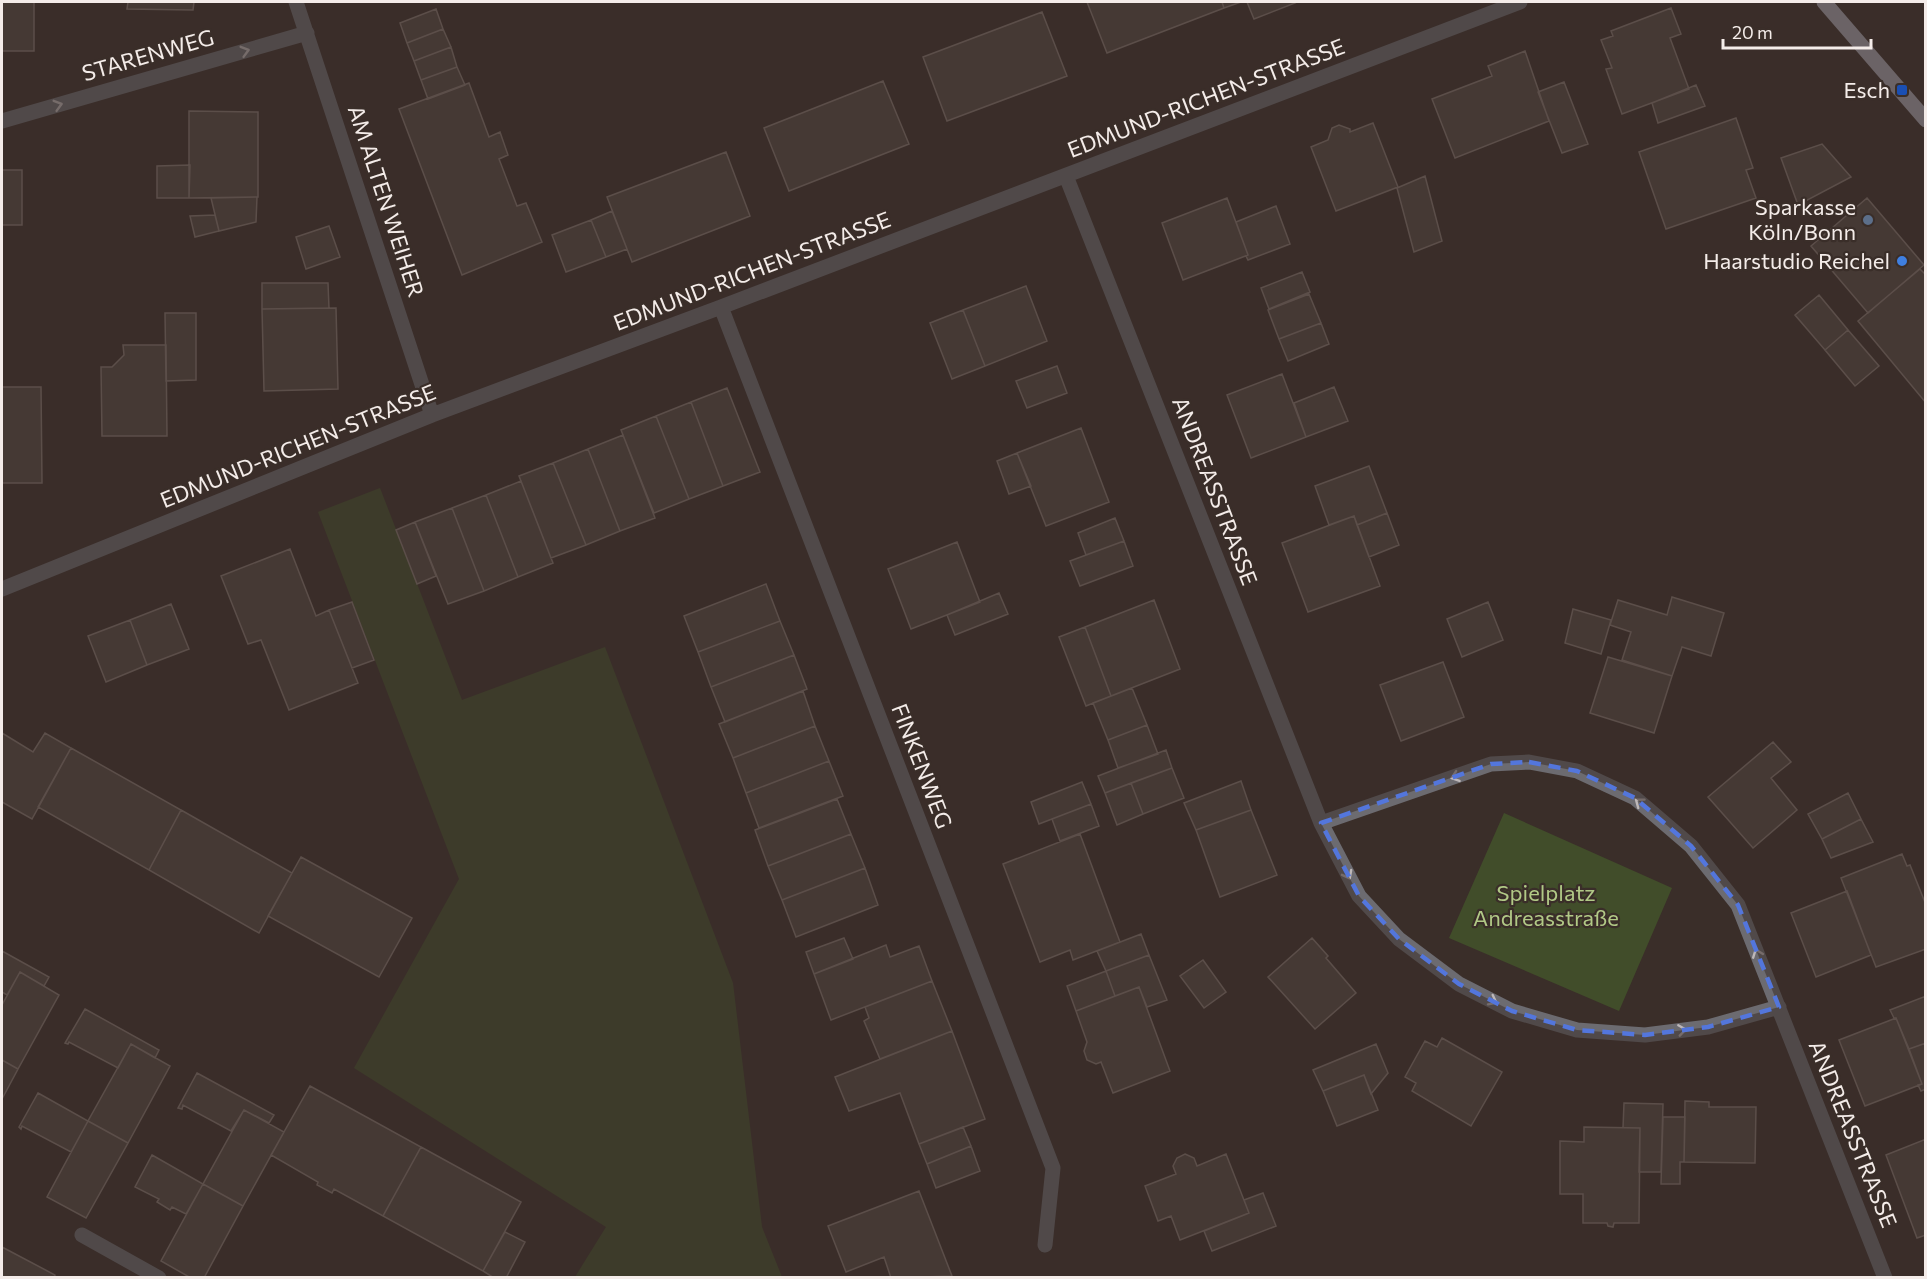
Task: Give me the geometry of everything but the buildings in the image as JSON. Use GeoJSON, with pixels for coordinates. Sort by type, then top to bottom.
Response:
{"type":"FeatureCollection","features":[{"type":"Feature","properties":{"kind":"main road"},"geometry":{"type":"LineString","coordinates":[[1824,2],[1926,120]]}},
{"type":"Feature","properties":{"kind":"street","name":"AM ALTEN WEIHER"},"geometry":{"type":"LineString","coordinates":[[296,2],[432,415]]}},
{"type":"Feature","properties":{"kind":"street","name":"EDMUND-RICHEN-STRASSE"},"geometry":{"type":"LineString","coordinates":[[2,589],[432,415],[1520,2]]}},
{"type":"Feature","properties":{"kind":"street","name":"STARENWEG"},"geometry":{"type":"LineString","coordinates":[[2,121],[307,33]]}},
{"type":"Feature","properties":{"kind":"street","name":"ANDREASSTRASSE"},"geometry":{"type":"LineString","coordinates":[[1066,176],[1321,823],[1359,896],[1399,939],[1459,984],[1512,1011],[1577,1030],[1645,1035],[1708,1027],[1779,1007]]}},
{"type":"Feature","properties":{"kind":"street","name":"FINKENWEG"},"geometry":{"type":"LineString","coordinates":[[721,307],[1053,1168],[1045,1245]]}},
{"type":"Feature","properties":{"kind":"street","name":"ANDREASSTRASSE"},"geometry":{"type":"LineString","coordinates":[[1321,823],[1491,764],[1529,762],[1577,771],[1635,798],[1691,846],[1738,905],[1885,1278]]}},
{"type":"Feature","properties":{"kind":"street"},"geometry":{"type":"LineString","coordinates":[[82,1235],[159,1278]]}},
{"type":"Feature","properties":{"kind":"highlighted area"},"geometry":{"type":"Polygon","coordinates":[[[1529,762],[1577,771],[1635,798],[1691,846],[1738,905],[1779,1007],[1708,1027],[1645,1035],[1577,1030],[1512,1011],[1459,984],[1399,939],[1359,896],[1321,823],[1491,764],[1529,762]]]}},
{"type":"Feature","properties":{"kind":"green space"},"geometry":{"type":"Polygon","coordinates":[[[380,488],[462,700],[605,647],[733,983],[762,1227],[782,1277],[575,1277],[606,1227],[354,1068],[459,879],[318,512],[380,488]]]}},
{"type":"Feature","properties":{"kind":"green space","name":"Spielplatz Andreasstraße"},"geometry":{"type":"Polygon","coordinates":[[[1504,813],[1672,888],[1619,1011],[1449,938],[1504,813]]]}},
{"type":"Feature","properties":{"kind":"place","name":"Esch"},"geometry":{"type":"Point","coordinates":[1902,90]}},
{"type":"Feature","properties":{"kind":"place","name":"Sparkasse Köln/Bonn"},"geometry":{"type":"Point","coordinates":[1868,220]}},
{"type":"Feature","properties":{"kind":"place","name":"Haarstudio Reichel"},"geometry":{"type":"Point","coordinates":[1902,261]}}]}
